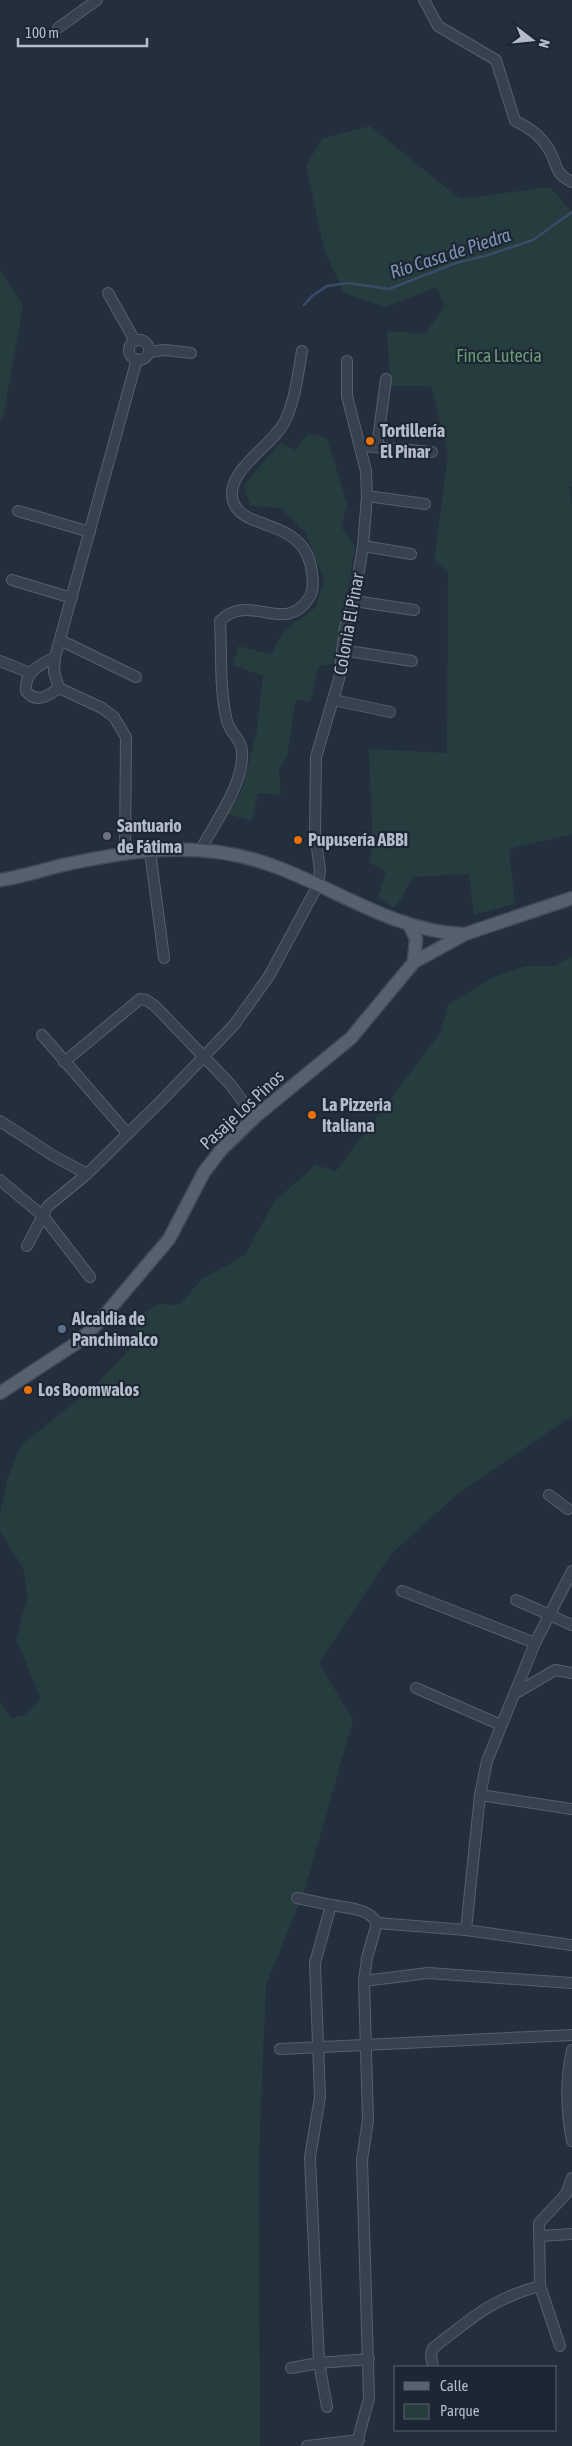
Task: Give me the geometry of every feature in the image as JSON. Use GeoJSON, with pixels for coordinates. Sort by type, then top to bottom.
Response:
{"type":"FeatureCollection","features":[{"type":"Feature","properties":{"kind":"main road"},"geometry":{"type":"LineString","coordinates":[[0,880],[125,854],[202,849],[268,864],[410,926],[465,934],[572,898]]}},
{"type":"Feature","properties":{"kind":"main road"},"geometry":{"type":"LineString","coordinates":[[410,926],[416,940],[414,962]]}},
{"type":"Feature","properties":{"kind":"main road","name":"Pasaje Los Pinos"},"geometry":{"type":"LineString","coordinates":[[0,1393],[78,1342],[98,1323],[169,1239],[208,1165],[254,1117],[350,1038],[414,962],[465,934]]}},
{"type":"Feature","properties":{"kind":"street"},"geometry":{"type":"LineString","coordinates":[[58,28],[97,0]]}},
{"type":"Feature","properties":{"kind":"street"},"geometry":{"type":"LineString","coordinates":[[424,0],[438,26],[496,60],[515,120],[530,127],[548,148],[556,170],[564,178],[572,182]]}},
{"type":"Feature","properties":{"kind":"street"},"geometry":{"type":"LineString","coordinates":[[108,293],[135,341]]}},
{"type":"Feature","properties":{"kind":"street"},"geometry":{"type":"LineString","coordinates":[[135,341],[139,340],[147,343],[149,352]]}},
{"type":"Feature","properties":{"kind":"street"},"geometry":{"type":"LineString","coordinates":[[135,341],[130,348],[132,357],[136,359],[144,358],[149,352],[166,350],[191,353]]}},
{"type":"Feature","properties":{"kind":"street"},"geometry":{"type":"LineString","coordinates":[[202,849],[234,787],[242,759],[242,744],[227,722],[223,693],[220,621],[229,612],[245,609],[284,615],[300,609],[310,598],[313,585],[311,565],[303,546],[292,535],[257,522],[238,510],[233,501],[233,488],[238,474],[285,423],[297,384],[302,352]]}},
{"type":"Feature","properties":{"kind":"street"},"geometry":{"type":"LineString","coordinates":[[125,854],[126,737],[114,717],[102,708],[59,688],[54,672],[55,657],[136,359]]}},
{"type":"Feature","properties":{"kind":"street","name":"Colonia El Pinar"},"geometry":{"type":"LineString","coordinates":[[318,885],[320,870],[315,834],[316,757],[340,679],[345,626],[354,601],[363,546],[367,496],[362,446],[356,433],[347,396],[347,362]]}},
{"type":"Feature","properties":{"kind":"street"},"geometry":{"type":"LineString","coordinates":[[377,447],[386,379]]}},
{"type":"Feature","properties":{"kind":"street"},"geometry":{"type":"LineString","coordinates":[[362,446],[432,452]]}},
{"type":"Feature","properties":{"kind":"street"},"geometry":{"type":"LineString","coordinates":[[367,496],[425,504]]}},
{"type":"Feature","properties":{"kind":"street"},"geometry":{"type":"LineString","coordinates":[[18,511],[90,532]]}},
{"type":"Feature","properties":{"kind":"street"},"geometry":{"type":"LineString","coordinates":[[363,546],[411,554]]}},
{"type":"Feature","properties":{"kind":"street"},"geometry":{"type":"LineString","coordinates":[[12,580],[72,598]]}},
{"type":"Feature","properties":{"kind":"street"},"geometry":{"type":"LineString","coordinates":[[354,601],[414,610]]}},
{"type":"Feature","properties":{"kind":"street"},"geometry":{"type":"LineString","coordinates":[[60,640],[136,676]]}},
{"type":"Feature","properties":{"kind":"street"},"geometry":{"type":"LineString","coordinates":[[342,650],[412,661]]}},
{"type":"Feature","properties":{"kind":"street"},"geometry":{"type":"LineString","coordinates":[[55,657],[33,669],[25,686],[30,696],[37,698],[45,697],[59,688]]}},
{"type":"Feature","properties":{"kind":"street"},"geometry":{"type":"LineString","coordinates":[[0,660],[30,673]]}},
{"type":"Feature","properties":{"kind":"street"},"geometry":{"type":"LineString","coordinates":[[334,700],[390,712]]}},
{"type":"Feature","properties":{"kind":"street"},"geometry":{"type":"LineString","coordinates":[[150,851],[164,958]]}},
{"type":"Feature","properties":{"kind":"street"},"geometry":{"type":"LineString","coordinates":[[27,1246],[48,1206],[87,1174],[234,1025],[269,976],[318,885]]}},
{"type":"Feature","properties":{"kind":"street"},"geometry":{"type":"LineString","coordinates":[[64,1062],[140,999],[146,1000],[155,1006],[230,1084],[254,1117]]}},
{"type":"Feature","properties":{"kind":"street"},"geometry":{"type":"LineString","coordinates":[[42,1035],[128,1134]]}},
{"type":"Feature","properties":{"kind":"street"},"geometry":{"type":"LineString","coordinates":[[0,1121],[52,1155],[87,1174]]}},
{"type":"Feature","properties":{"kind":"street"},"geometry":{"type":"LineString","coordinates":[[0,1180],[43,1216],[90,1276]]}},
{"type":"Feature","properties":{"kind":"street"},"geometry":{"type":"LineString","coordinates":[[548,1495],[571,1511]]}},
{"type":"Feature","properties":{"kind":"street"},"geometry":{"type":"LineString","coordinates":[[466,1930],[480,1795],[487,1761],[535,1643],[572,1570]]}},
{"type":"Feature","properties":{"kind":"street"},"geometry":{"type":"LineString","coordinates":[[402,1590],[535,1643]]}},
{"type":"Feature","properties":{"kind":"street"},"geometry":{"type":"LineString","coordinates":[[516,1600],[572,1625]]}},
{"type":"Feature","properties":{"kind":"street"},"geometry":{"type":"LineString","coordinates":[[516,1693],[555,1670],[572,1673]]}},
{"type":"Feature","properties":{"kind":"street"},"geometry":{"type":"LineString","coordinates":[[416,1688],[501,1725]]}},
{"type":"Feature","properties":{"kind":"street"},"geometry":{"type":"LineString","coordinates":[[480,1795],[572,1809]]}},
{"type":"Feature","properties":{"kind":"street"},"geometry":{"type":"LineString","coordinates":[[297,1898],[365,1912],[373,1916],[377,1923],[367,1958],[364,1981],[368,2120],[362,2160],[369,2398],[358,2443],[308,2446]]}},
{"type":"Feature","properties":{"kind":"street"},"geometry":{"type":"LineString","coordinates":[[327,2407],[319,2363],[310,2157],[320,2097],[315,1963],[331,1905]]}},
{"type":"Feature","properties":{"kind":"street"},"geometry":{"type":"LineString","coordinates":[[377,1923],[466,1930],[572,1945]]}},
{"type":"Feature","properties":{"kind":"street"},"geometry":{"type":"LineString","coordinates":[[364,1981],[428,1973],[572,1983]]}},
{"type":"Feature","properties":{"kind":"street"},"geometry":{"type":"LineString","coordinates":[[280,2050],[572,2035]]}},
{"type":"Feature","properties":{"kind":"street"},"geometry":{"type":"LineString","coordinates":[[572,2050],[566,2074],[567,2113],[572,2141]]}},
{"type":"Feature","properties":{"kind":"street"},"geometry":{"type":"LineString","coordinates":[[560,2346],[540,2286],[539,2223],[566,2194],[572,2178]]}},
{"type":"Feature","properties":{"kind":"street"},"geometry":{"type":"LineString","coordinates":[[540,2236],[572,2234]]}},
{"type":"Feature","properties":{"kind":"street"},"geometry":{"type":"LineString","coordinates":[[433,2366],[431,2355],[433,2348],[466,2322],[496,2301],[513,2293],[540,2286]]}},
{"type":"Feature","properties":{"kind":"street"},"geometry":{"type":"LineString","coordinates":[[291,2368],[319,2363],[369,2359]]}},
{"type":"Feature","properties":{"kind":"green space","name":"Finca Lutecia"},"geometry":{"type":"Polygon","coordinates":[[[370,126],[460,199],[550,187],[572,212],[572,486],[569,487],[572,503],[572,834],[509,849],[515,904],[474,915],[469,874],[414,877],[401,900],[393,908],[378,897],[386,871],[370,863],[372,828],[369,749],[447,753],[448,572],[434,560],[448,454],[431,386],[390,386],[387,331],[425,334],[444,307],[437,287],[385,307],[344,293],[324,250],[306,165],[323,138],[370,126]]]}},
{"type":"Feature","properties":{"kind":"green space"},"geometry":{"type":"Polygon","coordinates":[[[0,269],[23,306],[4,413],[0,421],[0,269]]]}},
{"type":"Feature","properties":{"kind":"green space"},"geometry":{"type":"Polygon","coordinates":[[[308,433],[327,438],[347,504],[341,527],[355,546],[336,663],[319,666],[310,702],[296,699],[287,757],[279,768],[281,795],[258,793],[252,821],[227,814],[242,790],[257,730],[263,676],[233,665],[238,646],[271,654],[284,630],[315,608],[324,580],[306,534],[281,508],[250,506],[244,485],[280,443],[296,450],[308,433]]]}},
{"type":"Feature","properties":{"kind":"green space"},"geometry":{"type":"Polygon","coordinates":[[[572,956],[572,1416],[460,1492],[391,1554],[319,1663],[353,1720],[305,1889],[266,1985],[259,2157],[260,2446],[0,2446],[0,1702],[11,1718],[24,1715],[41,1699],[16,1639],[27,1598],[24,1569],[0,1532],[0,1513],[8,1477],[21,1445],[94,1387],[139,1339],[132,1321],[157,1304],[179,1305],[202,1279],[245,1255],[274,1202],[315,1165],[336,1171],[441,1032],[448,1005],[491,978],[525,966],[554,966],[572,956]]]}},
{"type":"Feature","properties":{"kind":"waterway","name":"Río Casa de Piedra"},"geometry":{"type":"LineString","coordinates":[[304,305],[312,296],[327,286],[348,283],[389,289],[456,263],[533,240],[572,212]]}},
{"type":"Feature","properties":{"kind":"place","name":"Tortillería El Pinar"},"geometry":{"type":"Point","coordinates":[370,441]}},
{"type":"Feature","properties":{"kind":"place","name":"Santuario de Fátima"},"geometry":{"type":"Point","coordinates":[107,836]}},
{"type":"Feature","properties":{"kind":"place","name":"Pupusería ABBI"},"geometry":{"type":"Point","coordinates":[298,840]}},
{"type":"Feature","properties":{"kind":"place","name":"La Pizzeria Italiana"},"geometry":{"type":"Point","coordinates":[312,1115]}},
{"type":"Feature","properties":{"kind":"place","name":"Alcaldia de Panchimalco"},"geometry":{"type":"Point","coordinates":[62,1329]}},
{"type":"Feature","properties":{"kind":"place","name":"Los Boomwalos"},"geometry":{"type":"Point","coordinates":[28,1390]}}]}
